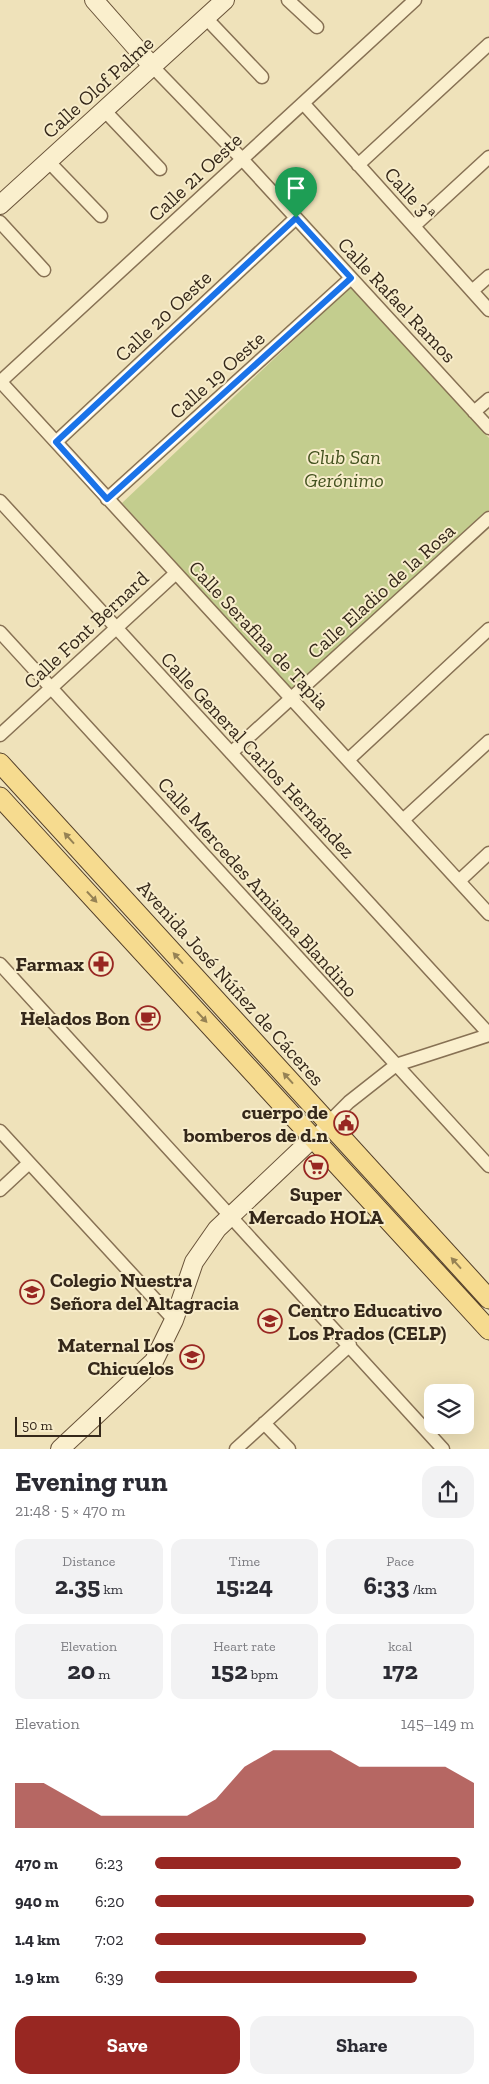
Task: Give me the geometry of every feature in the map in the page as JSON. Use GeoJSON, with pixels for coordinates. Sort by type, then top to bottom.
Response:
{"type":"FeatureCollection","features":[{"type":"Feature","properties":{"kind":"main road","name":"Avenida José Núñez de Cáceres"},"geometry":{"type":"LineString","coordinates":[[0,763],[489,1299]]}},
{"type":"Feature","properties":{"kind":"main road"},"geometry":{"type":"LineString","coordinates":[[0,797],[489,1330]]}},
{"type":"Feature","properties":{"kind":"street"},"geometry":{"type":"LineString","coordinates":[[94,0],[153,66]]}},
{"type":"Feature","properties":{"kind":"street","name":"Calle Olof Palme"},"geometry":{"type":"LineString","coordinates":[[0,205],[225,0]]}},
{"type":"Feature","properties":{"kind":"street"},"geometry":{"type":"LineString","coordinates":[[288,0],[317,27]]}},
{"type":"Feature","properties":{"kind":"street","name":"Calle 21 Oeste"},"geometry":{"type":"LineString","coordinates":[[0,382],[415,0]]}},
{"type":"Feature","properties":{"kind":"street"},"geometry":{"type":"LineString","coordinates":[[205,18],[262,77]]}},
{"type":"Feature","properties":{"kind":"street"},"geometry":{"type":"LineString","coordinates":[[358,165],[489,44]]}},
{"type":"Feature","properties":{"kind":"street","name":"Calle Rafael Ramos"},"geometry":{"type":"LineString","coordinates":[[153,66],[242,159],[489,428]]}},
{"type":"Feature","properties":{"kind":"street","name":"Calle 3ª"},"geometry":{"type":"LineString","coordinates":[[303,103],[489,310]]}},
{"type":"Feature","properties":{"kind":"street"},"geometry":{"type":"LineString","coordinates":[[104,110],[160,169]]}},
{"type":"Feature","properties":{"kind":"street"},"geometry":{"type":"LineString","coordinates":[[414,226],[489,157]]}},
{"type":"Feature","properties":{"kind":"street"},"geometry":{"type":"LineString","coordinates":[[48,161],[101,216]]}},
{"type":"Feature","properties":{"kind":"street","name":"Calle 20 Oeste"},"geometry":{"type":"LineString","coordinates":[[56,442],[296,218]]}},
{"type":"Feature","properties":{"kind":"street"},"geometry":{"type":"LineString","coordinates":[[0,222],[44,270]]}},
{"type":"Feature","properties":{"kind":"street"},"geometry":{"type":"LineString","coordinates":[[472,292],[489,276]]}},
{"type":"Feature","properties":{"kind":"street","name":"Calle 19 Oeste"},"geometry":{"type":"LineString","coordinates":[[107,499],[351,278]]}},
{"type":"Feature","properties":{"kind":"street","name":"Calle Serafina de Tapia"},"geometry":{"type":"LineString","coordinates":[[0,382],[489,914]]}},
{"type":"Feature","properties":{"kind":"street"},"geometry":{"type":"LineString","coordinates":[[474,412],[489,399]]}},
{"type":"Feature","properties":{"kind":"street","name":"Calle General Carlos Hernández"},"geometry":{"type":"LineString","coordinates":[[0,501],[489,1034]]}},
{"type":"Feature","properties":{"kind":"street","name":"Calle Eladio de la Rosa"},"geometry":{"type":"LineString","coordinates":[[231,753],[489,518]]}},
{"type":"Feature","properties":{"kind":"street","name":"Calle Font Bernard"},"geometry":{"type":"LineString","coordinates":[[0,735],[176,572]]}},
{"type":"Feature","properties":{"kind":"street"},"geometry":{"type":"LineString","coordinates":[[348,760],[489,629]]}},
{"type":"Feature","properties":{"kind":"street","name":"Calle Mercedes Amiama Blandino"},"geometry":{"type":"LineString","coordinates":[[0,632],[489,1166]]}},
{"type":"Feature","properties":{"kind":"street"},"geometry":{"type":"LineString","coordinates":[[402,820],[489,741]]}},
{"type":"Feature","properties":{"kind":"street"},"geometry":{"type":"LineString","coordinates":[[459,881],[489,853]]}},
{"type":"Feature","properties":{"kind":"street"},"geometry":{"type":"LineString","coordinates":[[0,964],[443,1449]]}},
{"type":"Feature","properties":{"kind":"street"},"geometry":{"type":"LineString","coordinates":[[60,1449],[154,1361],[174,1320],[194,1262],[217,1229],[232,1217],[349,1102],[396,1065],[489,1034]]}},
{"type":"Feature","properties":{"kind":"street"},"geometry":{"type":"LineString","coordinates":[[0,1131],[174,1320]]}},
{"type":"Feature","properties":{"kind":"street"},"geometry":{"type":"LineString","coordinates":[[0,1190],[29,1163]]}},
{"type":"Feature","properties":{"kind":"street"},"geometry":{"type":"LineString","coordinates":[[236,1449],[350,1345]]}},
{"type":"Feature","properties":{"kind":"street"},"geometry":{"type":"LineString","coordinates":[[264,1423],[288,1449]]}},
{"type":"Feature","properties":{"kind":"green space","name":"Club San Gerónimo"},"geometry":{"type":"Polygon","coordinates":[[[353,284],[489,438],[489,510],[292,690],[122,503],[353,284]]]}},
{"type":"Feature","properties":{"kind":"place","name":"Farmax"},"geometry":{"type":"Point","coordinates":[101,964]}},
{"type":"Feature","properties":{"kind":"place","name":"Helados Bon"},"geometry":{"type":"Point","coordinates":[148,1018]}},
{"type":"Feature","properties":{"kind":"place","name":"cuerpo de bomberos de d.n"},"geometry":{"type":"Point","coordinates":[346,1123]}},
{"type":"Feature","properties":{"kind":"place","name":"Super Mercado HOLA"},"geometry":{"type":"Point","coordinates":[316,1167]}},
{"type":"Feature","properties":{"kind":"place","name":"Colegio Nuestra Señora del Altagracia"},"geometry":{"type":"Point","coordinates":[32,1292]}},
{"type":"Feature","properties":{"kind":"place","name":"Centro Educativo Los Prados (CELP)"},"geometry":{"type":"Point","coordinates":[270,1321]}},
{"type":"Feature","properties":{"kind":"place","name":"Maternal Los Chicuelos"},"geometry":{"type":"Point","coordinates":[192,1357]}},
{"type":"Feature","properties":{"kind":"route"},"geometry":{"type":"LineString","coordinates":[[296,218],[351,278],[107,499],[56,442],[296,218]]}}]}
